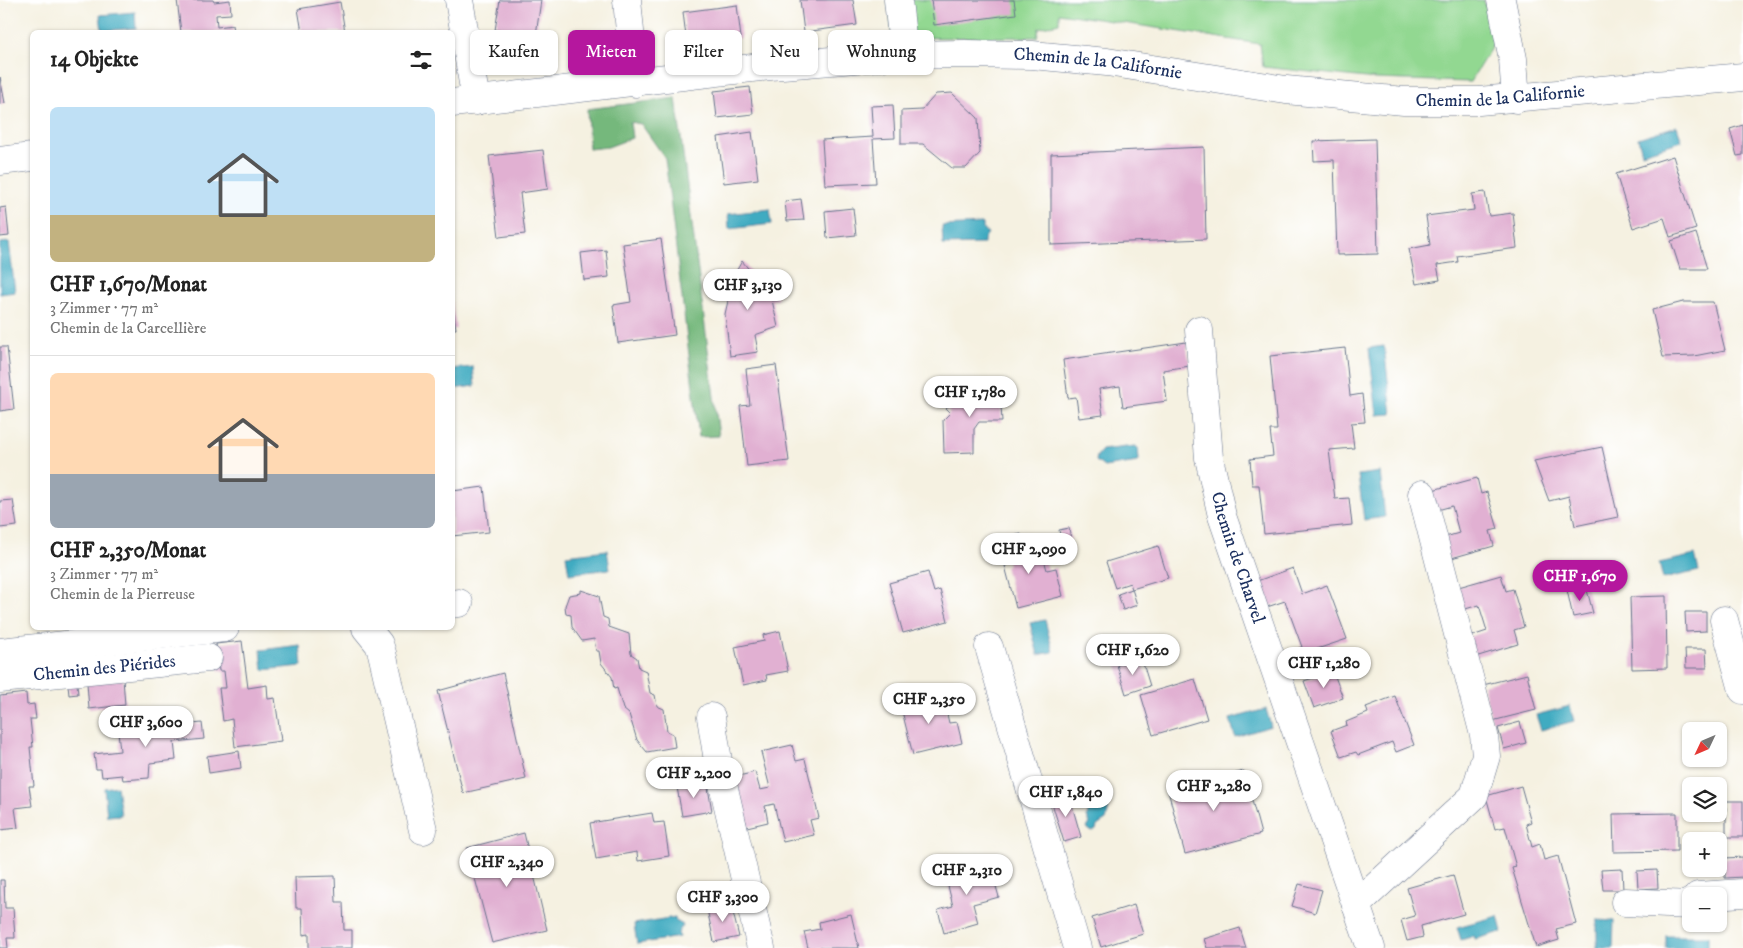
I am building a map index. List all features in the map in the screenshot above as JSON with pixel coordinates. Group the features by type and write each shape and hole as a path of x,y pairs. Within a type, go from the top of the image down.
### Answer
{"street":[{"path":"459,0 464,102"},
{"path":"626,0 635,83"},
{"path":"898,0 901,30"},
{"path":"1501,0 1513,58 1516,99"},
{"name":"Chemin de la Californie","path":"934,55 1001,54 1088,60 1147,67 1286,90 1404,100 1478,102 1743,77"},
{"name":"Chemin de la Californie","path":"464,102 770,66 828,61"},
{"path":"0,161 30,157"},
{"name":"Chemin de Charvel","path":"1199,330 1209,458 1220,508 1371,948"},
{"path":"1356,905 1474,796 1486,756 1484,735 1422,494"},
{"path":"1724,620 1743,690"},
{"path":"0,652 206,630"},
{"path":"368,630 379,644 382,653 423,830"},
{"path":"989,647 1077,948"},
{"name":"Chemin des Piérides","path":"0,679 208,658"},
{"path":"712,717 720,767 761,948"},
{"path":"1727,894 1743,893"},
{"path":"1625,902 1682,905"}],"green space":[{"path":"888,0 1484,0 1494,43 1470,82 1376,79 1263,67 1260,44 1059,13 1059,23 1039,28 1037,37 934,38 934,30 892,30"},
{"path":"676,98 719,436 699,437 665,158 641,124 630,122 632,138 608,147 589,149 587,109"}],"water":[{"path":"135,12 136,28 102,30 100,15"},
{"path":"1677,126 1682,141 1642,153 1638,138"},
{"path":"770,209 772,224 729,229 728,214"},
{"path":"983,224 983,230 988,233 984,239 984,244 943,245 942,226"},
{"path":"9,242 15,292 0,294 0,243"},
{"path":"1384,346 1392,414 1377,415 1369,348"},
{"path":"473,367 475,386 455,389 455,369"},
{"path":"1135,446 1138,448 1138,462 1104,467 1096,461 1097,456 1102,450"},
{"path":"1380,472 1385,517 1364,520 1358,475"},
{"path":"607,550 610,569 569,574 566,555"},
{"path":"1695,555 1699,571 1663,579 1659,563"},
{"path":"1045,620 1053,652 1038,655 1030,623"},
{"path":"300,645 302,666 263,670 261,650"},
{"path":"1570,706 1574,721 1541,730 1536,715"},
{"path":"1266,709 1271,726 1235,737 1230,719"},
{"path":"1091,785 1102,787 1107,796 1108,803 1106,820 1092,832 1087,828 1090,823 1087,817 1089,808 1085,794"},
{"path":"117,786 121,815 107,816 104,788"},
{"path":"1498,916 1502,932 1475,939 1474,936 1461,940 1457,927"},
{"path":"675,917 676,921 683,925 678,933 679,937 637,944 634,924"},
{"path":"1597,920 1614,921 1613,948 1597,948"},
{"path":"1666,936 1708,936 1708,948 1666,948"}],"building":[{"path":"177,0 213,0 214,2 230,0 231,14 216,15 217,27 233,25 234,30 181,30"},
{"path":"500,0 541,0 537,30 495,30"},
{"path":"800,0 853,0 857,25 804,30"},
{"path":"931,0 1014,0 1016,14 934,25"},
{"path":"340,2 345,30 302,30 298,9"},
{"path":"737,5 740,30 685,30 683,12"},
{"path":"0,77 5,103 0,104"},
{"path":"750,87 753,114 717,118 714,91"},
{"path":"952,93 978,118 980,153 966,168 952,168 923,144 901,144 901,111 922,110 936,94"},
{"path":"893,105 895,138 873,139 876,183 825,185 822,140 873,137 871,106"},
{"path":"1743,125 1743,155 1737,156 1730,129"},
{"path":"752,132 758,179 724,183 718,137"},
{"path":"1375,139 1378,254 1337,255 1334,160 1314,161 1313,141"},
{"path":"1204,147 1206,239 1051,245 1051,154"},
{"path":"543,150 548,189 520,193 525,234 499,237 489,156"},
{"path":"1673,156 1696,229 1670,237 1664,218 1633,228 1616,174"},
{"path":"1485,192 1489,216 1513,213 1517,248 1457,256 1458,262 1437,265 1440,280 1416,284 1409,249 1430,245 1426,216 1474,210 1472,194"},
{"path":"801,199 804,220 787,221 785,201"},
{"path":"6,207 9,236 0,237 0,208"},
{"path":"853,208 856,235 827,238 825,211"},
{"path":"1696,233 1707,269 1680,269 1671,241"},
{"path":"661,239 675,335 618,343 613,305 631,302 623,244"},
{"path":"606,250 609,277 584,280 581,253"},
{"path":"742,261 762,285 776,285 778,300 772,300 778,327 755,335 758,352 730,356 725,314 728,301 726,289"},
{"path":"1683,302 1713,302 1725,350 1694,356 1663,357 1652,310"},
{"path":"1186,342 1190,366 1163,370 1167,401 1123,407 1120,386 1099,389 1103,415 1079,418 1076,397 1068,398 1063,360"},
{"path":"0,347 7,347 14,409 0,411"},
{"path":"1345,348 1350,396 1362,394 1365,422 1351,423 1354,448 1329,450 1335,499 1349,498 1352,525 1264,534 1259,485 1252,485 1250,459 1273,456 1270,430 1277,430 1270,356"},
{"path":"776,365 789,461 747,466 740,406 750,405 746,369"},
{"path":"1000,388 1002,422 979,422 974,429 974,452 944,453 943,420 950,413 946,409 958,396 961,398 971,390"},
{"path":"1602,447 1618,517 1575,526 1569,496 1549,501 1534,461"},
{"path":"1477,478 1481,494 1487,492 1498,529 1490,531 1494,546 1448,559 1442,538 1459,533 1452,506 1434,511 1429,491"},
{"path":"484,487 489,532 455,536 455,491"},
{"path":"13,500 17,526 0,528 0,501"},
{"path":"1069,528 1071,539 1061,540 1059,530"},
{"path":"1021,534 1028,560 1043,556 1047,570 1056,568 1063,596 1016,608 1005,566 1008,565 1002,539"},
{"path":"1158,546 1168,578 1132,589 1130,583 1115,588 1106,562"},
{"path":"1293,568 1302,594 1327,585 1347,639 1317,649 1323,665 1302,673 1294,650 1302,647 1285,601 1267,607 1257,581"},
{"path":"928,572 934,592 940,590 948,621 903,633 889,583"},
{"path":"1501,575 1506,591 1513,589 1524,627 1514,630 1518,644 1475,657 1469,637 1487,631 1479,605 1462,610 1455,588"},
{"path":"1586,586 1593,613 1573,617 1567,590"},
{"path":"1132,589 1137,605 1123,610 1118,594"},
{"path":"581,590 599,596 603,617 608,619 609,627 629,634 631,654 637,658 639,668 646,671 650,693 655,695 657,706 664,709 667,731 673,734 675,747 647,752 637,740 629,714 623,709 617,688 614,689 612,677 601,663 594,639 582,641 572,627 571,615 566,614 565,606 569,595 581,593"},
{"path":"1666,596 1667,668 1632,669 1630,597"},
{"path":"1685,612 1706,612 1706,631 1686,632"},
{"path":"780,631 788,671 766,675 767,680 743,685 735,647 764,641 763,635"},
{"path":"242,641 248,688 267,685 268,699 275,698 281,741 235,747 232,719 223,721 219,688 226,688 224,671 219,671 216,644"},
{"path":"1685,649 1706,649 1707,668 1686,668"},
{"path":"1141,657 1150,686 1126,694 1117,665"},
{"path":"1333,671 1343,698 1314,708 1304,681"},
{"path":"503,673 526,779 463,793 438,691"},
{"path":"1527,674 1536,710 1492,721 1483,685"},
{"path":"123,679 125,705 89,709 87,683"},
{"path":"1195,679 1207,719 1153,735 1141,695"},
{"path":"77,684 78,694 69,695 68,685"},
{"path":"26,693 27,705 34,704 36,719 30,719 33,747 30,747 34,786 29,786 32,806 15,808 18,828 0,830 0,696"},
{"path":"942,693 949,723 957,722 962,743 913,755 900,703"},
{"path":"1395,696 1414,745 1396,752 1392,742 1358,755 1356,752 1341,757 1331,731 1347,725 1346,722 1368,713 1366,707"},
{"path":"172,716 173,726 202,723 204,739 174,742 176,760 150,763 149,778 123,780 122,775 102,777 101,769 96,769 94,754 120,751 118,731 145,727 144,720"},
{"path":"1520,722 1526,743 1504,749 1498,728"},
{"path":"792,745 796,761 805,759 819,818 810,820 814,835 783,842 774,804 765,806 768,822 747,827 735,777 755,772 760,790 770,788 761,752"},
{"path":"239,751 241,768 209,773 207,756"},
{"path":"1244,771 1261,834 1185,854 1168,791"},
{"path":"707,782 712,811 682,816 677,787"},
{"path":"1521,786 1531,822 1526,824 1532,847 1540,844 1544,860 1558,856 1576,924 1556,929 1559,940 1536,947 1512,868 1516,867 1505,827 1495,829 1486,796"},
{"path":"1069,795 1081,837 1064,842 1051,800"},
{"path":"1727,801 1743,801 1743,837 1727,837"},
{"path":"652,813 654,823 664,822 669,856 638,861 637,852 596,859 590,823"},
{"path":"1677,813 1677,851 1614,852 1613,814"},
{"path":"524,833 547,930 492,943 467,848"},
{"path":"1743,857 1743,877 1725,878 1727,877 1727,858"},
{"path":"989,862 999,897 973,904 978,923 944,933 938,910 953,906 945,874"},
{"path":"1622,869 1623,890 1603,890 1601,870"},
{"path":"1657,870 1658,888 1638,889 1637,871"},
{"path":"1453,875 1464,914 1421,926 1423,937 1407,941 1401,920 1415,916 1407,888"},
{"path":"335,876 336,902 343,902 344,930 352,930 352,948 309,948 309,934 303,935 302,908 296,908 295,877"},
{"path":"0,880 4,880 5,908 13,908 15,938 7,938 8,948 0,948"},
{"path":"1299,884 1322,890 1315,913 1292,906"},
{"path":"731,904 739,937 714,942 707,909"},
{"path":"1134,905 1143,934 1101,947 1092,918"},
{"path":"851,914 859,948 808,948 804,932 820,929 819,922"},
{"path":"1240,928 1246,948 1207,948 1204,939"}]}
